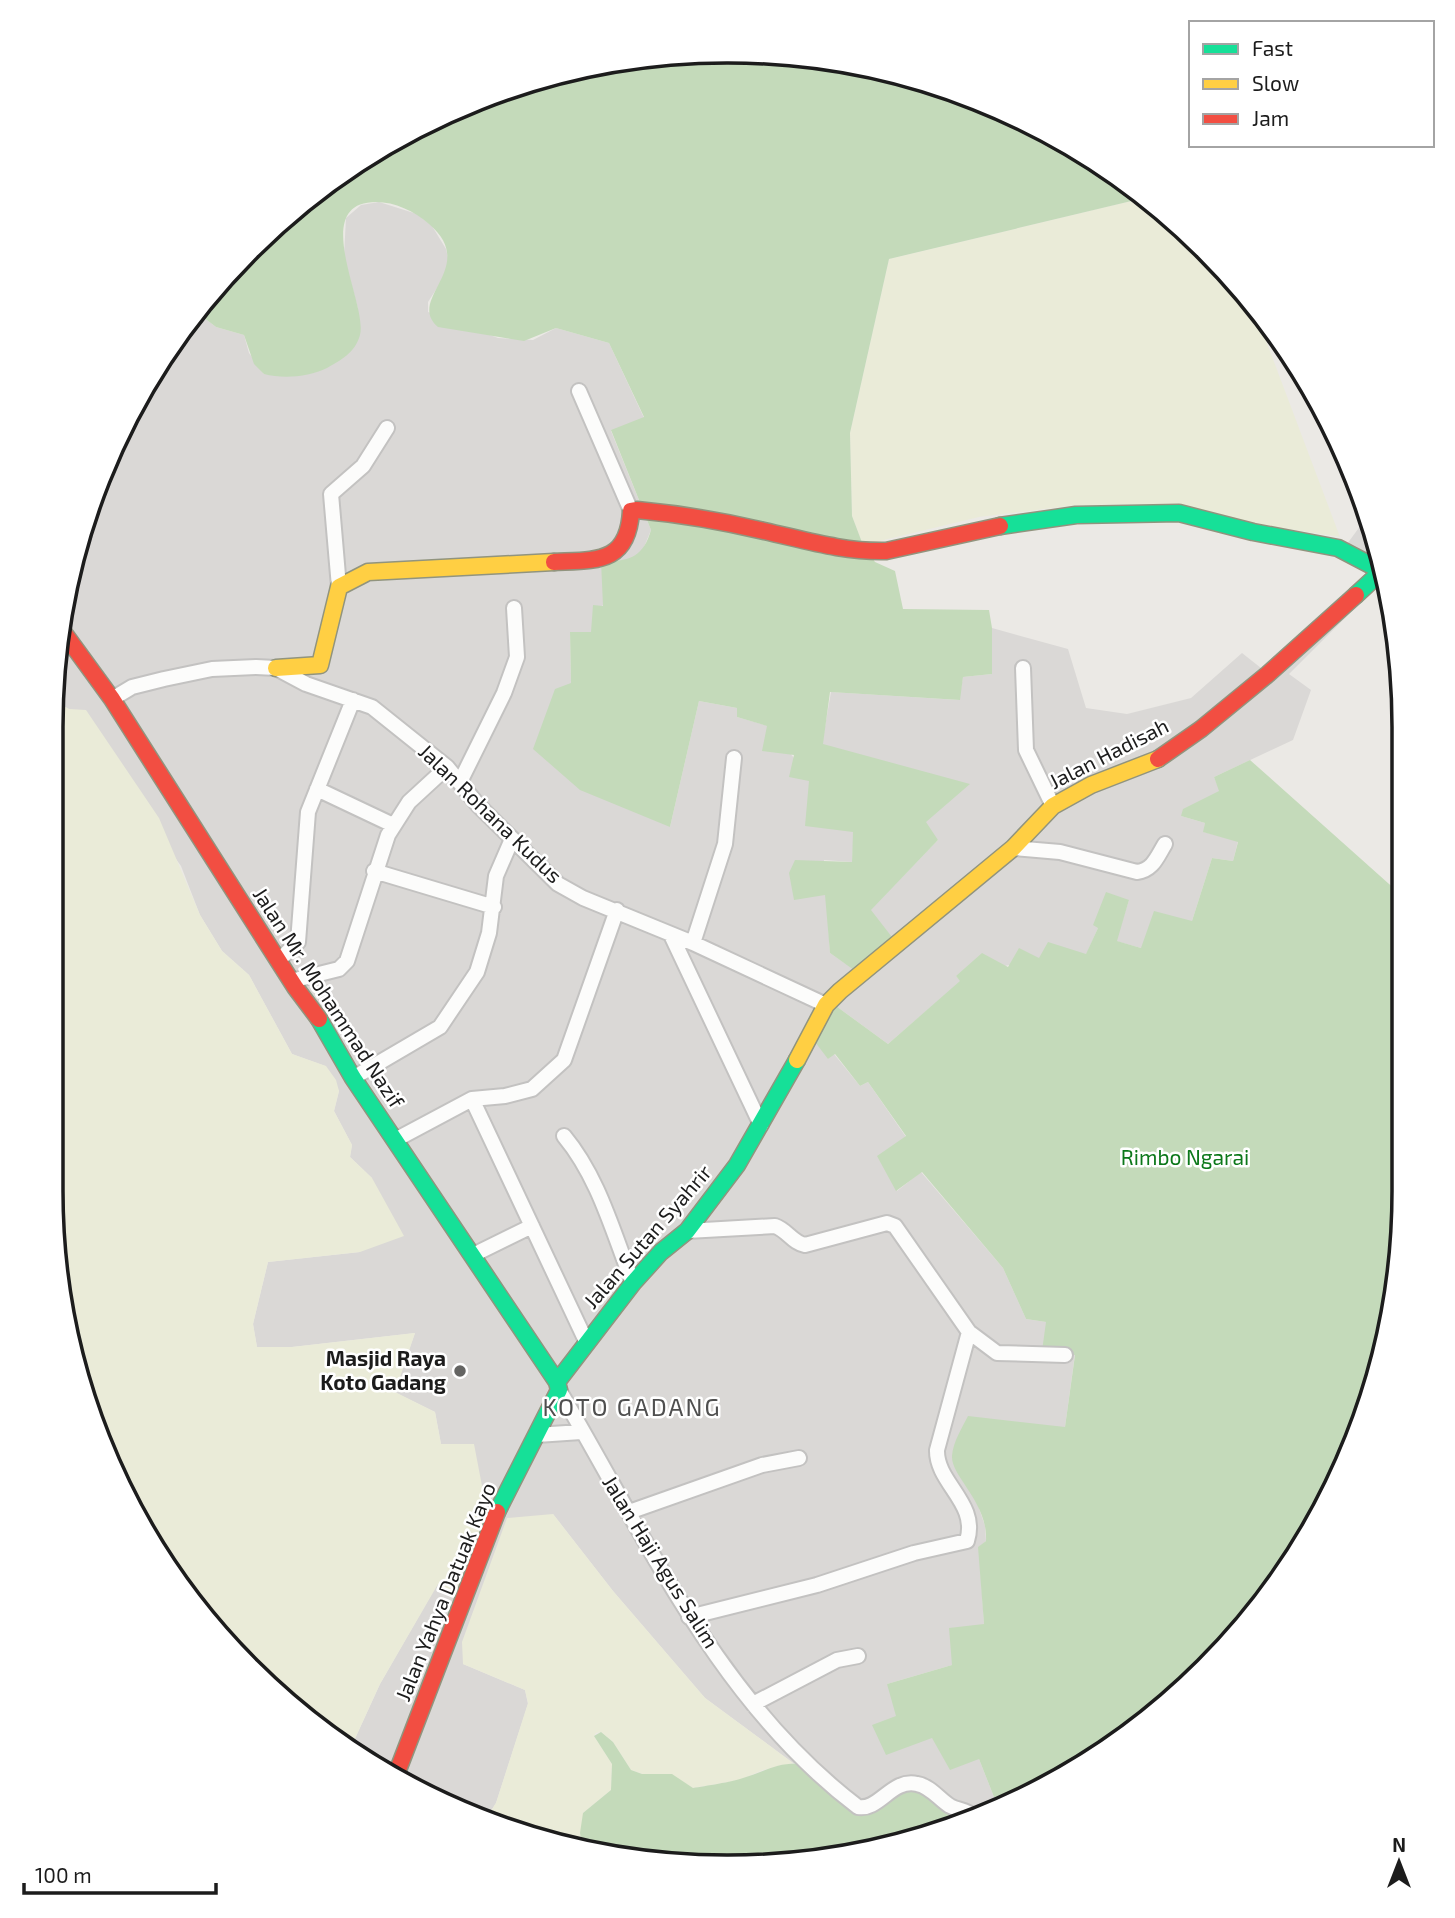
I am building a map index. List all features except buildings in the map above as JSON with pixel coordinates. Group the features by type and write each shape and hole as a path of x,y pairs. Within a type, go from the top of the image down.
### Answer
{"street":[{"path":"339,587 368,572 613,556 626,540 631,512 579,391"},
{"path":"276,668 320,666 339,587 331,494 363,466 387,428"},
{"path":"631,512 736,524 839,551 866,552 886,551 1028,520 1076,515 1179,513 1253,532 1338,548 1371,565"},
{"name":"Jalan Hadisah","path":"826,1005 1013,848 1053,806 1091,785 1162,757 1182,743 1268,674 1374,578"},
{"path":"460,782 504,693 517,657 514,608"},
{"name":"Jalan Mr. Mohammad Nazif","path":"69,640 112,699 278,961 325,1027 353,1078 397,1139 558,1386"},
{"name":"Jalan Rohana Kudus","path":"112,699 132,687 212,669 276,668 306,684 372,707 447,766 478,805 558,884 583,898 617,910 672,937 693,943 826,1005"},
{"path":"1023,668 1026,750 1053,806"},
{"path":"278,961 298,942 306,825 317,789 353,700"},
{"path":"693,943 725,844 734,758"},
{"path":"291,981 339,969 347,961 374,872 394,825 409,802 447,766"},
{"path":"317,789 394,825"},
{"path":"353,1078 440,1027 477,972 494,907 496,876 512,839"},
{"path":"1013,848 1060,852 1137,872 1146,871 1156,861 1165,844"},
{"path":"374,872 494,907"},
{"path":"397,1139 472,1099 505,1096 532,1089 564,1060 617,910"},
{"path":"672,937 761,1125"},
{"name":"Jalan Sutan Syahrir","path":"558,1386 586,1341 661,1252 687,1231 737,1165 826,1005"},
{"path":"472,1099 586,1341"},
{"path":"564,1136 583,1158 633,1283"},
{"path":"687,1231 775,1226 783,1228 799,1244 805,1245 877,1223 895,1226 969,1332 997,1353 1065,1355"},
{"path":"473,1255 532,1226"},
{"path":"689,1617 817,1585 914,1553 967,1541 963,1501 937,1462 937,1450 969,1332"},
{"name":"Jalan Haji Agus Salim","path":"558,1386 581,1432 689,1617 773,1731 858,1807 870,1806 899,1785 917,1783 952,1807 966,1810"},
{"name":"Jalan Yahya Datuak Kayo","path":"398,1768 490,1526 537,1436 558,1386"},
{"path":"537,1436 581,1432"},
{"path":"629,1512 762,1465 799,1458"},
{"path":"753,1704 837,1660 858,1656"}],"shaded area":[{"path":"379,202 417,214 432,226 446,249 449,261 446,274 428,302 428,312 498,338 533,340 556,328 609,343 644,418 611,431 651,530 642,552 634,558 620,562 592,632 570,633 571,683 670,827 699,701 737,708 737,717 768,726 854,832 852,862 824,860 830,953 846,964 870,910 938,840 822,744 831,692 959,700 963,677 992,674 992,628 1068,649 1086,708 1127,714 1191,698 1242,653 1261,668 1366,573 1339,555 1360,526 1376,587 1289,674 1311,690 1293,740 1214,777 1220,791 1181,816 1205,823 1204,832 1238,841 1233,861 1212,858 1192,921 1141,948 1116,941 1129,900 1098,928 1086,955 1039,959 956,976 961,981 888,1044 836,1006 828,1059 834,1054 860,1086 868,1082 906,1137 897,1191 921,1172 1003,1268 1026,1319 1046,1322 1075,1354 1065,1427 961,1478 976,1499 985,1526 986,1541 979,1547 984,1624 952,1665 887,1684 932,1738 979,1759 994,1797 999,1796 970,1808 898,1790 870,1813 844,1802 818,1784 803,1764 793,1763 705,1698 613,1591 553,1514 463,1664 525,1690 528,1704 496,1803 491,1811 395,1766 354,1740 380,1684 438,1583 455,1593 474,1444 441,1444 435,1412 394,1392 415,1333 292,1347 257,1347 253,1324 268,1262 360,1252 372,1178 350,1157 352,1145 334,1111 339,1091 325,1066 292,1054 249,975 222,951 200,915 181,866 69,709 63,706 69,641 86,556 114,473 152,395 204,318 216,327 244,335 249,353 264,374 308,374 358,309 344,256 346,218 361,205"}],"green space":[{"path":"684,64 771,64 857,76 899,86 941,98 1021,132 1060,152 1133,201 889,259 850,433 852,516 863,545 875,562 895,571 903,609 989,610 992,628 992,674 963,677 960,700 830,692 823,744 970,784 926,822 938,840 871,910 902,950 868,980 830,953 825,895 794,900 789,873 795,860 852,862 853,832 805,826 809,781 789,777 794,755 762,751 767,726 737,717 737,708 699,701 670,827 580,790 533,749 555,689 571,683 570,632 591,632 593,605 603,606 601,561 619,561 633,556 644,547 651,530 611,430 644,417 609,343 556,328 524,341 438,327 430,316 430,305 446,268 447,254 443,240 417,215 383,202 356,206 346,218 343,236 360,320 360,335 351,351 342,359 320,371 304,375 264,374 254,364 244,335 216,327 204,318 258,258 323,200 395,152 473,114 514,98 598,76 641,69"},
{"path":"1133,201 1197,258 1227,289 1264,336 1340,537 1258,524 1180,504 1076,505 979,517 863,545 852,516 850,433 889,259"},
{"path":"63,706 86,710 159,818 200,915 222,951 249,975 292,1054 326,1066 336,1080 339,1091 334,1111 352,1145 350,1157 372,1178 404,1236 360,1252 268,1262 253,1324 257,1347 292,1347 415,1333 395,1392 435,1412 441,1444 474,1444 487,1512 455,1593 438,1584 380,1684 354,1740 289,1690 258,1660 228,1629 175,1560 132,1484 98,1404 76,1320 64,1234"},
{"name":"Rimbo Ngarai","path":"1250,760 1392,887 1391,1234 1379,1320 1357,1404 1341,1445 1303,1523 1255,1595 1197,1660 1132,1718 1060,1766 994,1797 979,1759 950,1770 932,1738 886,1755 872,1725 896,1716 887,1684 952,1665 949,1628 984,1624 978,1547 986,1541 985,1527 976,1503 957,1473 952,1456 956,1440 968,1416 1065,1427 1075,1355 1042,1351 1046,1322 1026,1319 1003,1268 922,1172 896,1191 877,1156 906,1136 868,1082 860,1086 835,1054 828,1059 812,1038 836,1006 888,1044 960,981 956,976 982,953 1008,967 1019,948 1039,958 1048,942 1086,954 1098,928 1093,925 1106,892 1129,900 1117,941 1141,948 1154,911 1192,921 1212,858 1233,861 1238,842 1203,832 1205,823 1181,816 1183,809 1219,791 1214,777"},
{"path":"553,1514 613,1591 705,1698 793,1763 763,1770 740,1780 693,1788 672,1775 642,1774 631,1770 613,1742 601,1732 594,1736 612,1764 611,1790 583,1813 583,1838 491,1811 496,1803 528,1703 525,1690 463,1664 462,1642 507,1518"},
{"path":"601,1732 613,1742 631,1770 642,1774 672,1774 693,1788 795,1763 803,1764 834,1796 865,1812 877,1810 907,1785 961,1808 974,1807 941,1820 857,1842 771,1854 684,1854 598,1842 581,1838 580,1833 583,1813 611,1790 612,1764 594,1736"}],"traffic: fast":[{"path":"1000,526 1076,515 1179,513 1253,532 1338,548 1371,565"},
{"path":"1356,595 1374,578"},
{"path":"319,1019 353,1078 557,1382 559,1390 497,1512"},
{"path":"557,1382 633,1283 661,1252 687,1231 737,1165 797,1060"}],"traffic: slow":[{"path":"276,668 320,665 339,587 368,572 554,562"},
{"path":"797,1060 826,1005 840,991 1013,848 1053,806 1091,785 1158,759"}],"traffic: jam":[{"path":"554,562 583,561 607,556 624,541 631,511 637,510 717,521 824,545 870,551 886,551 1000,526"},
{"path":"1158,759 1201,729 1268,674 1356,595"},
{"path":"69,640 112,699 295,987 319,1019"},
{"path":"399,1768 497,1512"}],"place":[{"name":"Masjid Raya Koto Gadang","path":"460,1371"}],"district":[{"name":"KOTO GADANG","path":"632,1408"}]}
